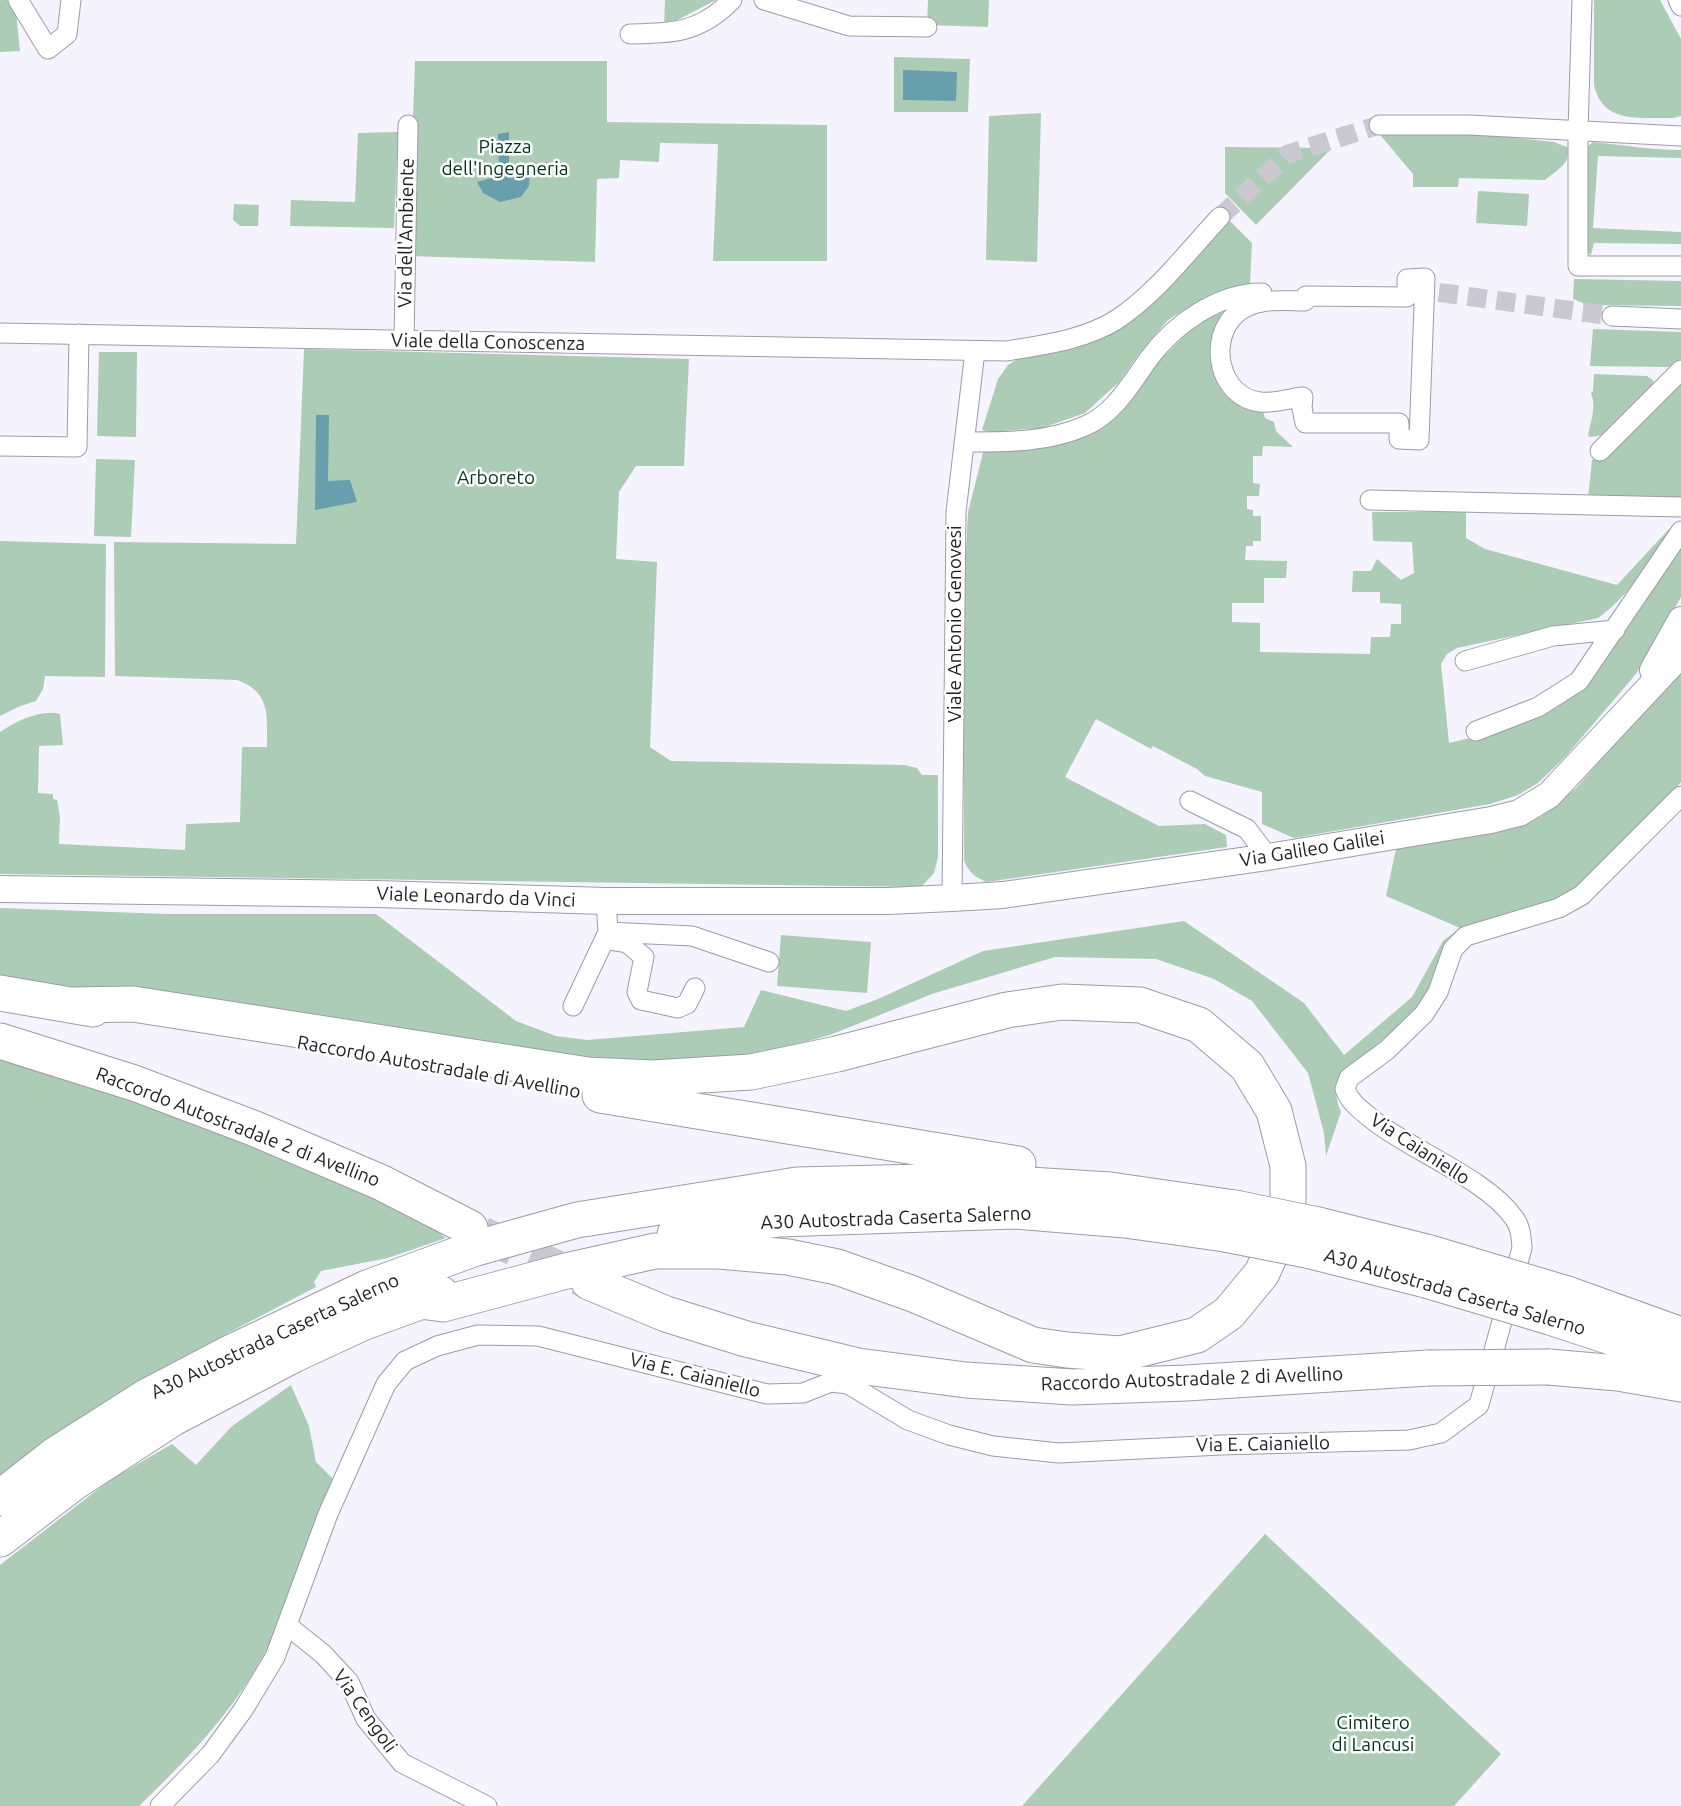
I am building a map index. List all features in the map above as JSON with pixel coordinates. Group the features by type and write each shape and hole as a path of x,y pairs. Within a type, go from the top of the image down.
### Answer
{"highway":[{"name":"Raccordo Autostradale di Avellino","path":"0,993 1048,1169 1150,1195"},
{"path":"71,1005 133,1004 588,1076 653,1078 751,1072 837,1054 1007,1010 1062,1002 1140,1006 1199,1024 1247,1066 1274,1111 1288,1166 1288,1200 1278,1238 1262,1273 1229,1313 1197,1335 1120,1354 1033,1345 913,1294 837,1267 788,1257 719,1251 654,1251 443,1304 420,1301"},
{"name":"Raccordo Autostradale 2 di Avellino","path":"0,1041 134,1083 253,1128 380,1182 470,1228"},
{"name":"A30 Autostrada Caserta Salerno","path":"0,1498 55,1455 163,1405 237,1366 367,1287 473,1249 577,1220 797,1185 965,1181 1045,1184 1150,1195 1230,1221 1313,1237 1558,1305 1681,1360"},
{"name":"A30 Autostrada Caserta Salerno","path":"237,1366 420,1301 563,1256 678,1234 779,1219 1016,1211 1125,1220 1230,1221"},
{"name":"Raccordo Autostradale 2 di Avellino","path":"589,1282 666,1314 746,1339 858,1366 967,1380 1072,1387 1429,1368 1549,1367 1618,1373 1681,1384"},
{"path":"1558,1305 1681,1335"},
{"name":"A30 Autostrada Caserta Salerno","path":"0,1539 73,1483 163,1405"}],"street":[{"path":"18,0 48,49 67,34 71,0"},
{"path":"630,34 682,31 704,21 732,0"},
{"path":"764,0 849,26 927,27"},
{"path":"1582,0 1577,130 1578,266 1681,266"},
{"path":"1678,0 1681,6"},
{"name":"Via dell'Ambiente","path":"404,340 408,125"},
{"path":"1379,125 1577,130 1681,136"},
{"name":"Viale della Conoscenza","path":"0,333 1007,351 1052,343 1114,321 1145,297 1220,217"},
{"path":"1425,278 1419,436 1419,440 1399,439 1399,423 1305,423 1303,397 1260,402 1242,395 1227,382 1220,362 1220,343 1227,326 1238,313 1262,301 1305,301 1306,296 1407,297 1407,279 1425,278"},
{"path":"964,442 1022,442 1086,425 1110,410 1167,337 1203,309 1257,293 1290,293"},
{"path":"1612,316 1681,319"},
{"path":"0,446 77,447 79,334"},
{"name":"Viale Antonio Genovesi","path":"952,898 956,512 975,351"},
{"path":"1600,451 1681,370"},
{"path":"1370,500 1681,507"},
{"path":"1476,731 1538,707 1579,681 1681,531"},
{"name":"Via Galileo Galilei","path":"1628,708 1653,671 1681,620"},
{"path":"1465,662 1553,635 1615,630"},
{"name":"Via Galileo Galilei","path":"952,898 1003,895 1268,857 1519,813 1549,795 1681,654"},
{"name":"Via Caianiello","path":"1479,1405 1522,1248 1521,1233 1514,1218 1495,1199 1377,1123 1349,1101 1345,1089 1349,1078 1387,1050 1424,1014 1438,992 1454,949 1466,936 1559,908 1583,895 1681,796"},
{"path":"1190,801 1247,829 1268,857"},
{"name":"Viale Leonardo da Vinci","path":"0,890 391,894 606,901 888,901 952,898"},
{"path":"573,1006 606,935 606,901"},
{"path":"606,935 692,936 769,962"},
{"path":"606,935 627,943 644,957 637,992 641,1000 678,1008 687,1004 695,988"},
{"name":"Via E. Caianiello","path":"160,1806 210,1755 243,1710 275,1657 328,1514 386,1384 405,1361 437,1346 478,1335 538,1336 766,1394 803,1393 831,1382 848,1384 908,1420 949,1435 993,1446 1059,1452 1409,1440 1441,1433 1479,1405"},
{"name":"Via Cengoli","path":"288,1626 323,1654 349,1682 366,1719 402,1763 487,1806"}],"green space":[{"path":"0,0 8,0 16,13 20,51 0,52"},
{"path":"665,0 716,0 664,27"},
{"path":"928,0 989,0 988,27 927,25"},
{"path":"1594,0 1660,0 1681,39 1681,116 1636,118 1614,113 1605,107 1594,85"},
{"path":"894,57 970,59 968,112 894,112"},
{"name":"Piazza dell'Ingegneria","path":"415,61 607,61 607,122 827,125 827,261 713,261 718,144 660,143 659,162 620,160 619,178 597,179 595,262 408,256"},
{"path":"1041,113 1037,262 986,260 989,116"},
{"path":"398,132 394,228 290,226 291,200 355,202 358,133"},
{"path":"1381,132 1462,132 1554,142 1567,147 1568,153 1562,166 1545,180 1459,178 1458,187 1413,187 1413,174 1381,136"},
{"path":"1593,142 1681,150 1681,158 1598,156 1593,228 1681,232 1681,244 1594,243 1591,255 1585,252 1587,147"},
{"path":"1225,147 1332,148 1256,225 1225,193"},
{"path":"1478,191 1529,194 1527,226 1476,223"},
{"path":"234,204 259,205 258,226 240,226 233,220"},
{"path":"1230,221 1252,243 1250,284 1207,296 1168,320 1119,382 1085,413 1042,428 990,432 982,430 998,379 1008,365 1023,355 1099,336"},
{"path":"1574,279 1681,281 1681,306 1583,305 1573,299"},
{"path":"1226,311 1220,362 1260,402 1265,418 1274,422 1276,431 1293,447 1263,446 1262,456 1253,456 1253,483 1260,484 1259,496 1247,496 1247,509 1253,510 1253,516 1261,516 1261,541 1253,541 1253,546 1246,546 1245,560 1287,561 1286,578 1264,578 1264,603 1232,603 1232,622 1260,623 1260,652 1370,654 1371,637 1390,637 1391,624 1401,624 1401,604 1380,603 1380,592 1352,592 1353,571 1371,571 1377,559 1401,580 1414,573 1412,542 1373,541 1372,512 1466,512 1466,538 1485,549 1617,585 1668,530 1674,527 1621,598 1598,618 1457,648 1447,654 1441,664 1449,743 1487,734 1539,711 1630,620 1681,549 1681,597 1636,674 1565,757 1538,783 1518,795 1490,804 1294,838 1262,824 1262,792 1205,776 1197,769 1153,746 1151,749 1096,719 1065,777 1159,826 1205,824 1226,835 1227,847 987,882 970,871 964,860 964,591 968,512 983,453 986,449 1086,434 1198,322"},
{"path":"1593,329 1681,332 1681,360 1669,367 1590,366"},
{"name":"Arboreto","path":"304,349 689,359 684,466 636,466 619,492 616,559 657,562 650,747 671,761 904,765 917,768 922,775 938,775 938,857 934,873 921,887 0,874 0,732 21,720 45,713 60,714 63,745 39,746 38,793 53,794 53,799 57,800 60,817 59,844 185,850 186,824 240,822 242,747 267,747 265,706 256,691 237,680 115,676 114,542 296,544"},
{"path":"99,352 137,352 136,437 97,436"},
{"path":"1594,374 1647,376 1653,380 1654,385 1610,434 1591,437 1588,436 1593,410 1591,393"},
{"path":"1681,381 1681,501 1588,498 1592,460 1607,453"},
{"path":"96,459 135,460 131,537 94,536"},
{"path":"0,541 106,544 105,677 45,676 43,689 36,701 0,716"},
{"path":"1681,668 1681,782 1588,884 1562,900 1448,942 1439,957 1438,976 1421,1006 1341,1076 1336,1094 1341,1112 1326,1156 1324,1133 1308,1073 1252,1001 1214,979 1156,959 1055,957 932,994 830,1035 757,1055 614,1062 0,983 0,908 167,914 376,914 516,1021 556,1036 587,1040 744,1027 761,990 846,1011 983,951 1184,921 1304,1003 1344,1055 1412,997 1443,941 1460,928 1386,896 1396,849 1510,829 1540,817 1576,788"},
{"path":"781,935 871,942 867,993 777,986"},
{"path":"0,1055 141,1101 307,1167 416,1216 446,1238 388,1258 321,1271 314,1282 316,1287 148,1375 0,1476"},
{"path":"291,1385 309,1426 316,1462 333,1479 283,1615 262,1658 236,1699 190,1755 139,1806 0,1806 0,1565 110,1480 172,1444 196,1465 232,1426"},
{"name":"Cimitero di Lancusi","path":"1265,1534 1501,1754 1454,1806 1022,1806"}],"water":[{"path":"903,70 957,72 956,101 903,100"},
{"path":"509,132 509,174 530,170 529,186 521,197 500,202 483,193 477,182 499,176 498,134"},
{"path":"316,415 329,415 328,481 350,480 357,502 315,510"}],"tunnel":[{"path":"1220,217 1288,154 1379,125"},
{"path":"1410,293 1436,292 1612,316"},
{"path":"482,1234 584,1280"}]}
